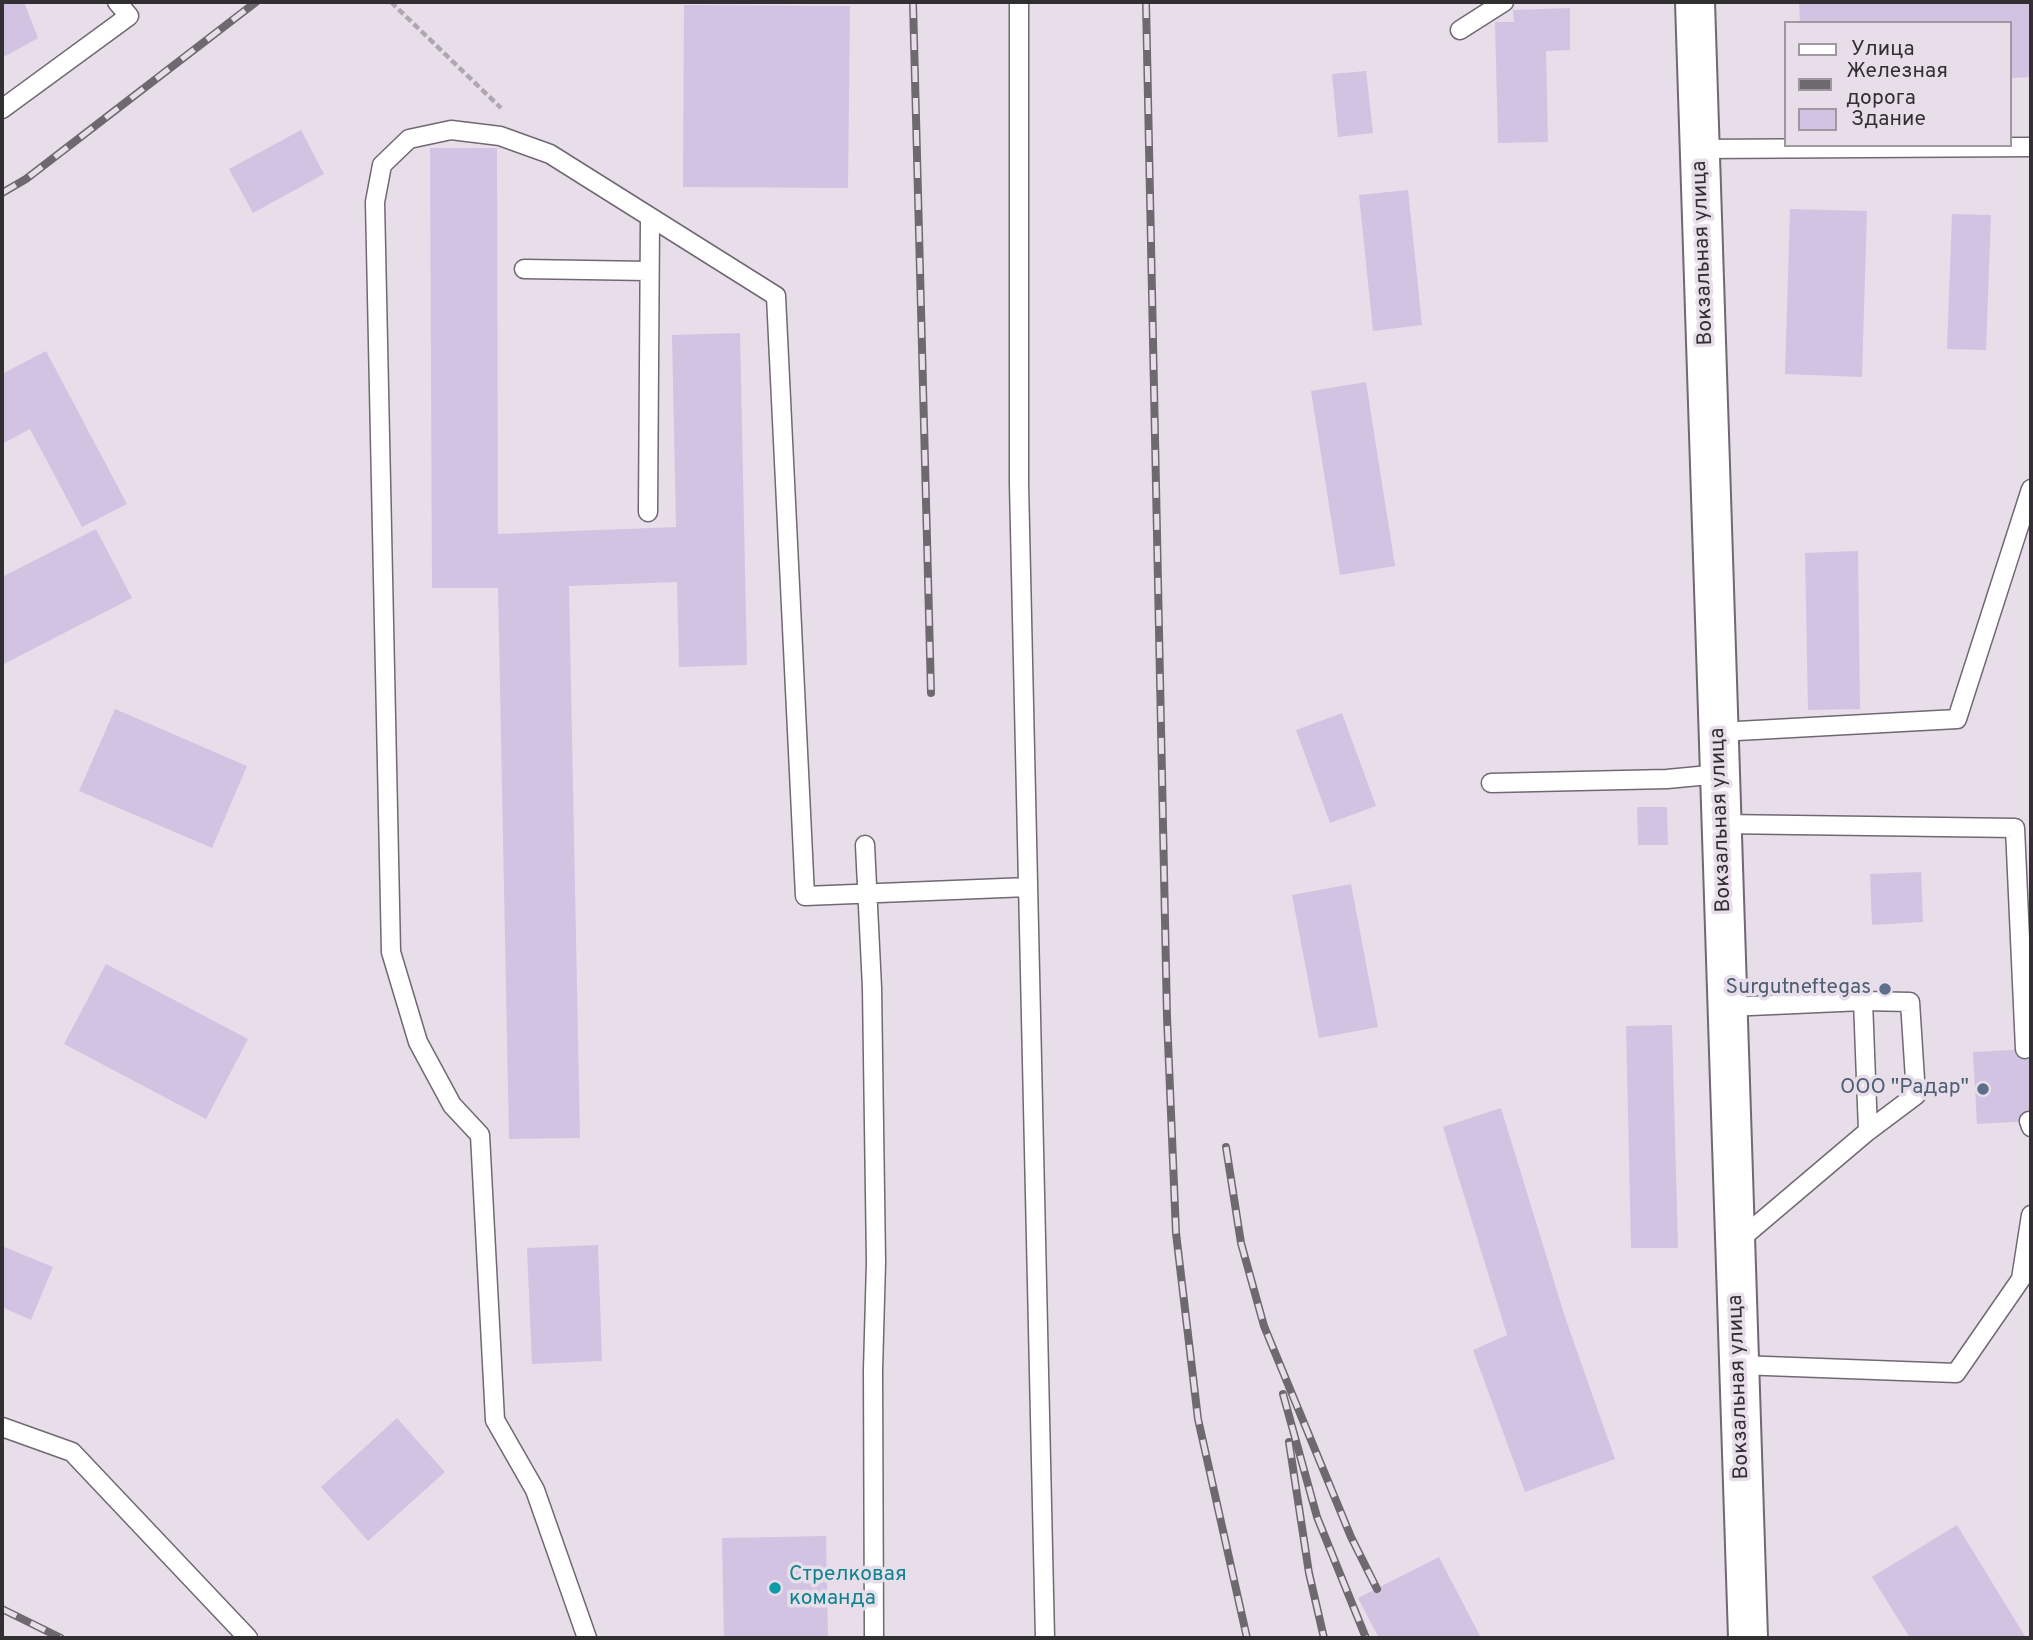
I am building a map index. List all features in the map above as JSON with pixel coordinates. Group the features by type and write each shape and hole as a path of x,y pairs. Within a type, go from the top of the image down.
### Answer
{"main road":[{"name":"Вокзальная улица","path":"1695,2 1748,1638"}],"lane":[{"path":"2,108 129,16 117,2"},
{"path":"1019,2 1019,484 1045,1638"},
{"path":"1460,30 1504,2"},
{"path":"587,1638 535,1490 495,1420 480,1135 452,1105 418,1042 391,952 375,202 382,166 409,139 451,130 500,136 550,154 776,296 805,896 1028,887"},
{"path":"1700,149 2031,147"},
{"path":"648,512 650,219"},
{"path":"524,269 648,271"},
{"path":"1719,732 1957,719 2031,489"},
{"path":"1491,783 1667,779 1720,774"},
{"path":"1722,824 2023,828 2025,1049"},
{"path":"865,845 872,988 876,1262 873,1370 874,1638"},
{"path":"1863,1001 1868,1131"},
{"path":"1728,1007 1863,1001 1910,1002 1916,1095 1868,1131 1735,1243"},
{"path":"1739,1365 1956,1373 2021,1279 2031,1215"},
{"path":"2,1427 72,1451 248,1638"}],"path":[{"path":"391,2 503,110"}],"building":[{"path":"2,2 24,2 38,38 2,58"},
{"path":"1799,2 2031,2 2031,77 2012,78 2012,21 1800,21"},
{"path":"684,5 850,6 848,188 683,187"},
{"path":"1570,8 1570,50 1546,51 1548,142 1498,143 1495,22 1514,22 1513,10"},
{"path":"1366,71 1373,133 1338,137 1332,74"},
{"path":"301,130 324,174 253,213 229,169"},
{"path":"430,148 497,148 498,534 676,527 672,335 740,333 747,665 679,667 677,582 569,586 580,1138 509,1139 498,588 432,588"},
{"path":"1408,190 1422,325 1373,331 1359,195"},
{"path":"1790,209 1867,211 1862,377 1785,374"},
{"path":"1952,214 1991,215 1986,350 1947,349"},
{"path":"46,351 127,504 82,527 30,429 2,444 2,374"},
{"path":"1366,382 1395,566 1340,575 1311,391"},
{"path":"96,529 132,598 2,665 2,577"},
{"path":"1858,551 1860,709 1808,710 1805,553"},
{"path":"115,709 247,766 212,848 79,791"},
{"path":"1342,713 1376,806 1330,823 1296,730"},
{"path":"1637,807 1667,807 1668,845 1638,845"},
{"path":"1921,872 1923,922 1872,925 1870,874"},
{"path":"1351,884 1378,1027 1319,1038 1292,895"},
{"path":"106,964 248,1039 206,1119 64,1044"},
{"path":"1672,1025 1678,1248 1631,1248 1626,1026"},
{"path":"2031,1049 2031,1121 1977,1124 1973,1052"},
{"path":"1501,1108 1565,1317 1615,1459 1525,1492 1473,1350 1507,1335 1443,1127"},
{"path":"598,1245 602,1361 532,1364 527,1248"},
{"path":"2,1246 53,1267 31,1320 2,1307"},
{"path":"397,1418 445,1472 368,1541 321,1487"},
{"path":"1957,1525 2026,1638 1910,1638 1872,1577"},
{"name":"Стрелковая команда","path":"826,1536 828,1638 724,1638 722,1538"},
{"path":"1439,1557 1481,1638 1379,1638 1358,1598"}],"railway":[{"path":"2,193 26,179 256,2"},
{"path":"913,2 931,693"},
{"path":"1146,2 1167,1017 1176,1233 1198,1419 1247,1638"},
{"path":"1226,1147 1241,1243 1264,1326 1351,1537 1377,1589"},
{"path":"1283,1394 1317,1517 1366,1638"},
{"path":"1289,1442 1309,1573 1324,1638"},
{"path":"2,1609 61,1638"}],"place":[{"name":"Surgutneftegas","path":"1885,989"},
{"name":"ООО \"Радар\"","path":"1983,1089"},
{"name":"Стрелковая команда","path":"775,1588"}]}
